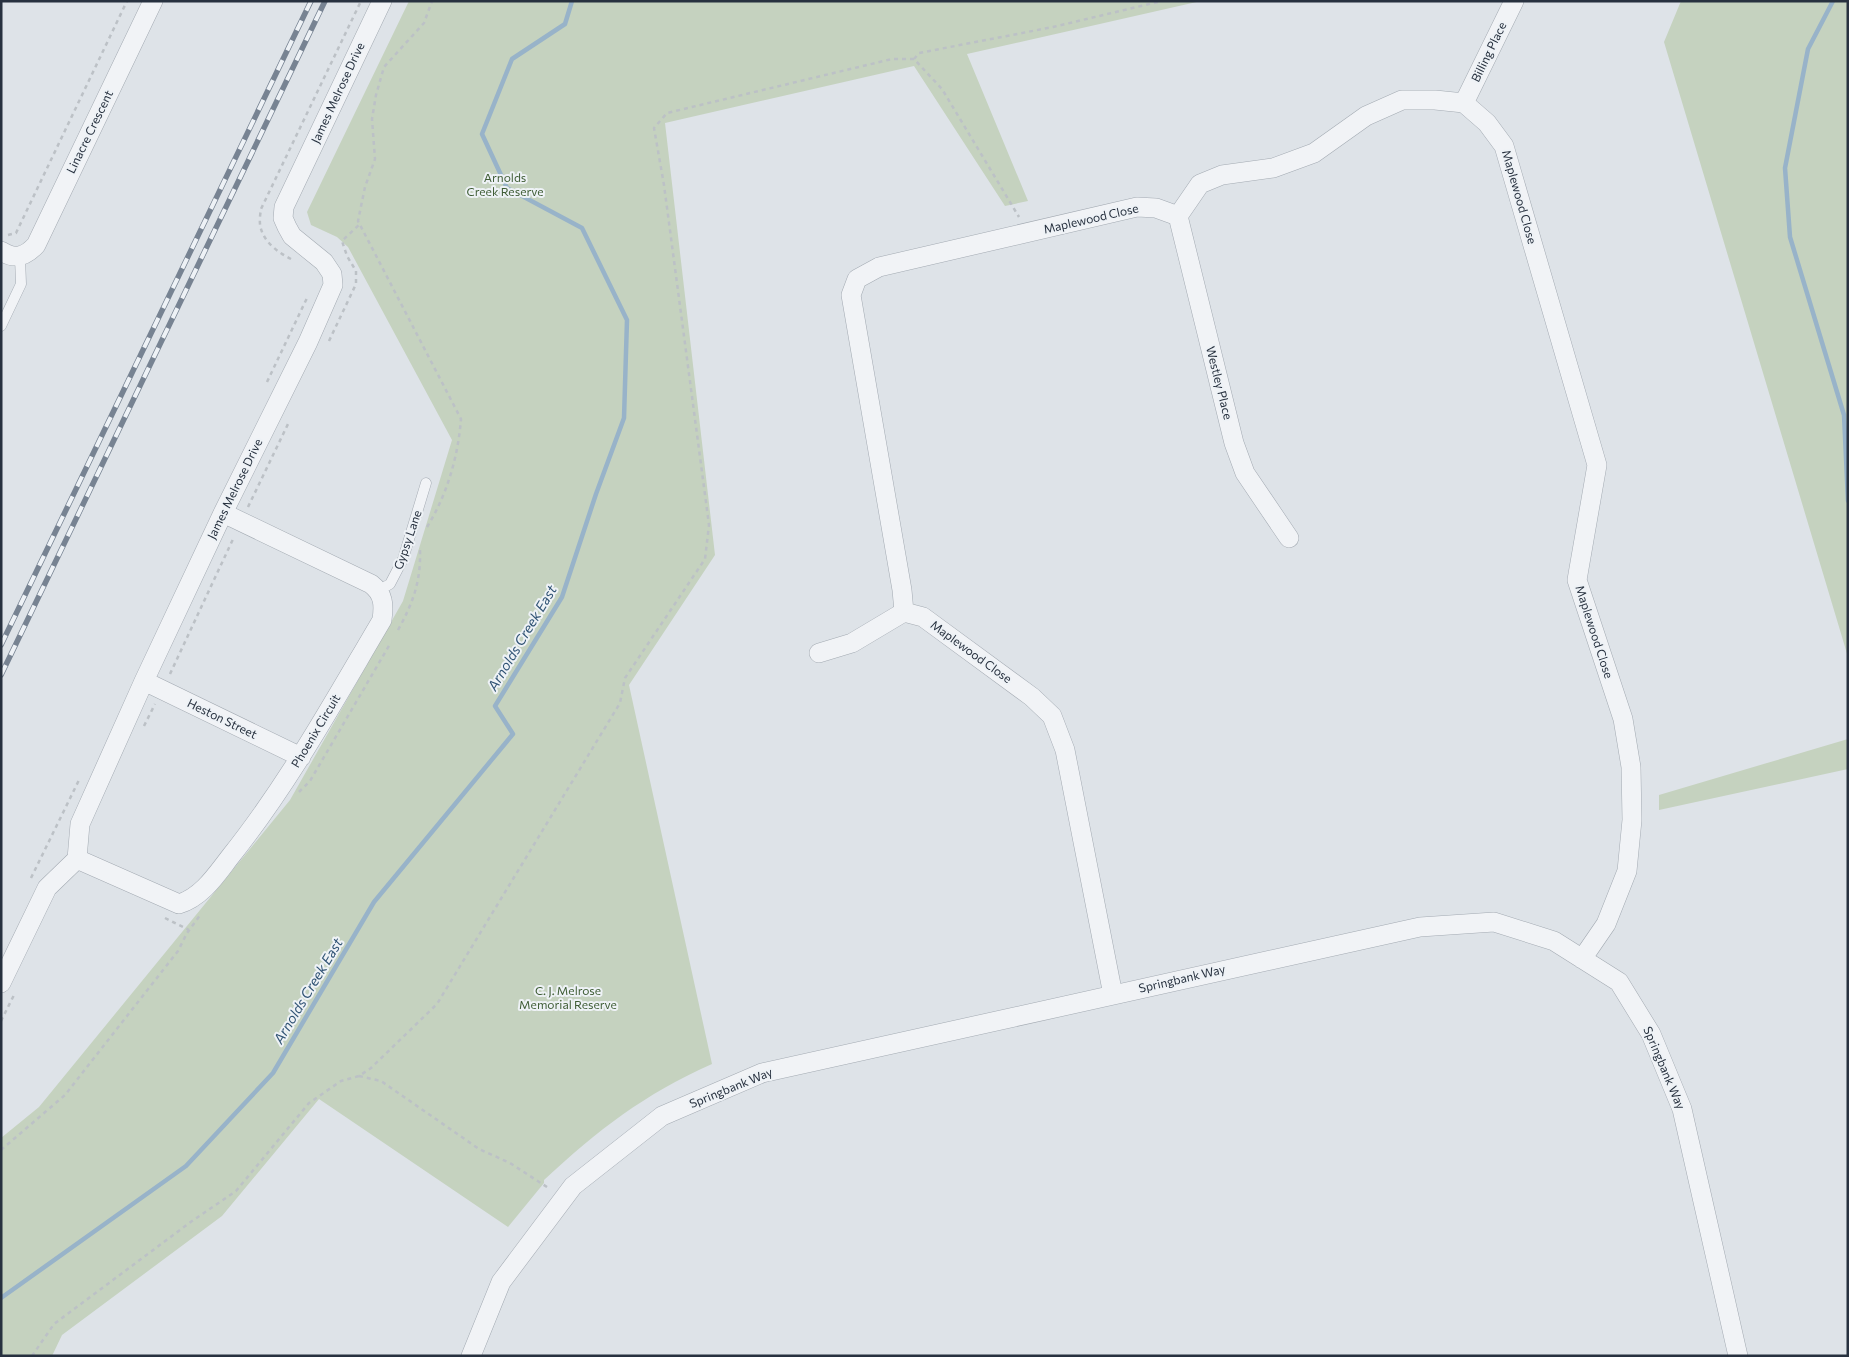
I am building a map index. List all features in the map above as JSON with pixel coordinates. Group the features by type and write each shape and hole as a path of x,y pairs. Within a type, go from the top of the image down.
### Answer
{"street":[{"name":"Linacre Crescent","path":"20,257 29,253 36,245 153,1"},
{"name":"James Melrose Drive","path":"77,859 80,824 144,681 223,513 308,342 333,285 332,274 324,262 292,236 283,218 284,207 382,1"},
{"name":"Billing Place","path":"1464,103 1514,1"},
{"path":"1178,216 1200,184 1222,176 1273,168 1314,152 1366,116 1402,100 1435,100 1464,103"},
{"name":"Maplewood Close","path":"1464,103 1487,123 1504,146 1597,465 1578,580 1623,719 1631,767 1632,820 1627,871 1606,924 1582,959"},
{"name":"Maplewood Close","path":"1113,995 1065,750 1052,716 1032,697 923,617 904,612 902,590 851,295 858,279 878,267 1029,234 1137,207 1156,208 1178,216"},
{"name":"Westley Place","path":"1178,216 1234,443 1245,473 1289,538"},
{"path":"1,251 10,256 20,257"},
{"path":"223,513 371,584 379,590"},
{"name":"Phoenix Circuit","path":"77,859 178,904 189,901 200,893 253,829 301,757 382,620 384,605 379,590"},
{"path":"819,653 852,642 904,612"},
{"name":"Heston Street","path":"144,681 301,757"},
{"path":"1,983 47,888 77,859"},
{"name":"Springbank Way","path":"471,1356 501,1282 562,1198 573,1186 662,1116 762,1073 1420,927 1494,922 1554,942 1619,982 1651,1034 1682,1109 1738,1356"}],"lane":[{"path":"1,326 21,284 20,257"},
{"name":"Gypsy Lane","path":"379,590 390,584 403,559 426,483"}],"path":[{"path":"1,236 16,233 127,1"},
{"path":"424,530 434,516 447,485 457,452 461,419 358,221 364,187 375,159 372,119 376,95 384,68 424,23 432,1"},
{"path":"914,60 918,53 1053,27 1162,1"},
{"path":"32,1356 54,1324 184,1226 236,1191 309,1103 341,1081 359,1076 370,1068 437,1004 620,703 626,678 705,560 709,525 664,185 654,128 667,113 892,59 914,60 942,89 1029,234"},
{"path":"395,635 409,610 420,571 420,546"},
{"path":"294,796 307,785 390,644"},
{"path":"1,1150 65,1095 178,952 189,930 206,908"},
{"path":"359,1076 381,1081 479,1149 510,1163 544,1183"}],"green space":[{"name":"Arnolds Creek Reserve","path":"409,1 1201,1 967,54 1028,201 1005,206 914,66 665,123 715,555 629,685 712,1064 664,1088 603,1129 544,1180 544,1183 508,1227 319,1099 222,1216 62,1335 52,1356 1,1356 1,1138 39,1107 290,800 403,601 452,440 348,247 337,237 311,225 307,212"},
{"path":"1681,1 1848,1 1848,657 1664,42"},
{"path":"1848,739 1848,769 1659,810 1659,795"}],"waterway":[{"name":"Arnolds Creek East","path":"1,1298 186,1166 273,1073 374,902 513,734 495,706 562,597 596,494 624,418 627,320 582,228 507,188 482,134 512,59 565,24 572,1"},
{"path":"1833,1 1808,49 1785,168 1790,237 1844,415 1848,501"}],"railway":[{"path":"1,645 311,1"},
{"path":"1,675 325,1"}],"park label":[{"name":"C. J. Melrose Memorial Reserve","path":"568,998"}]}
